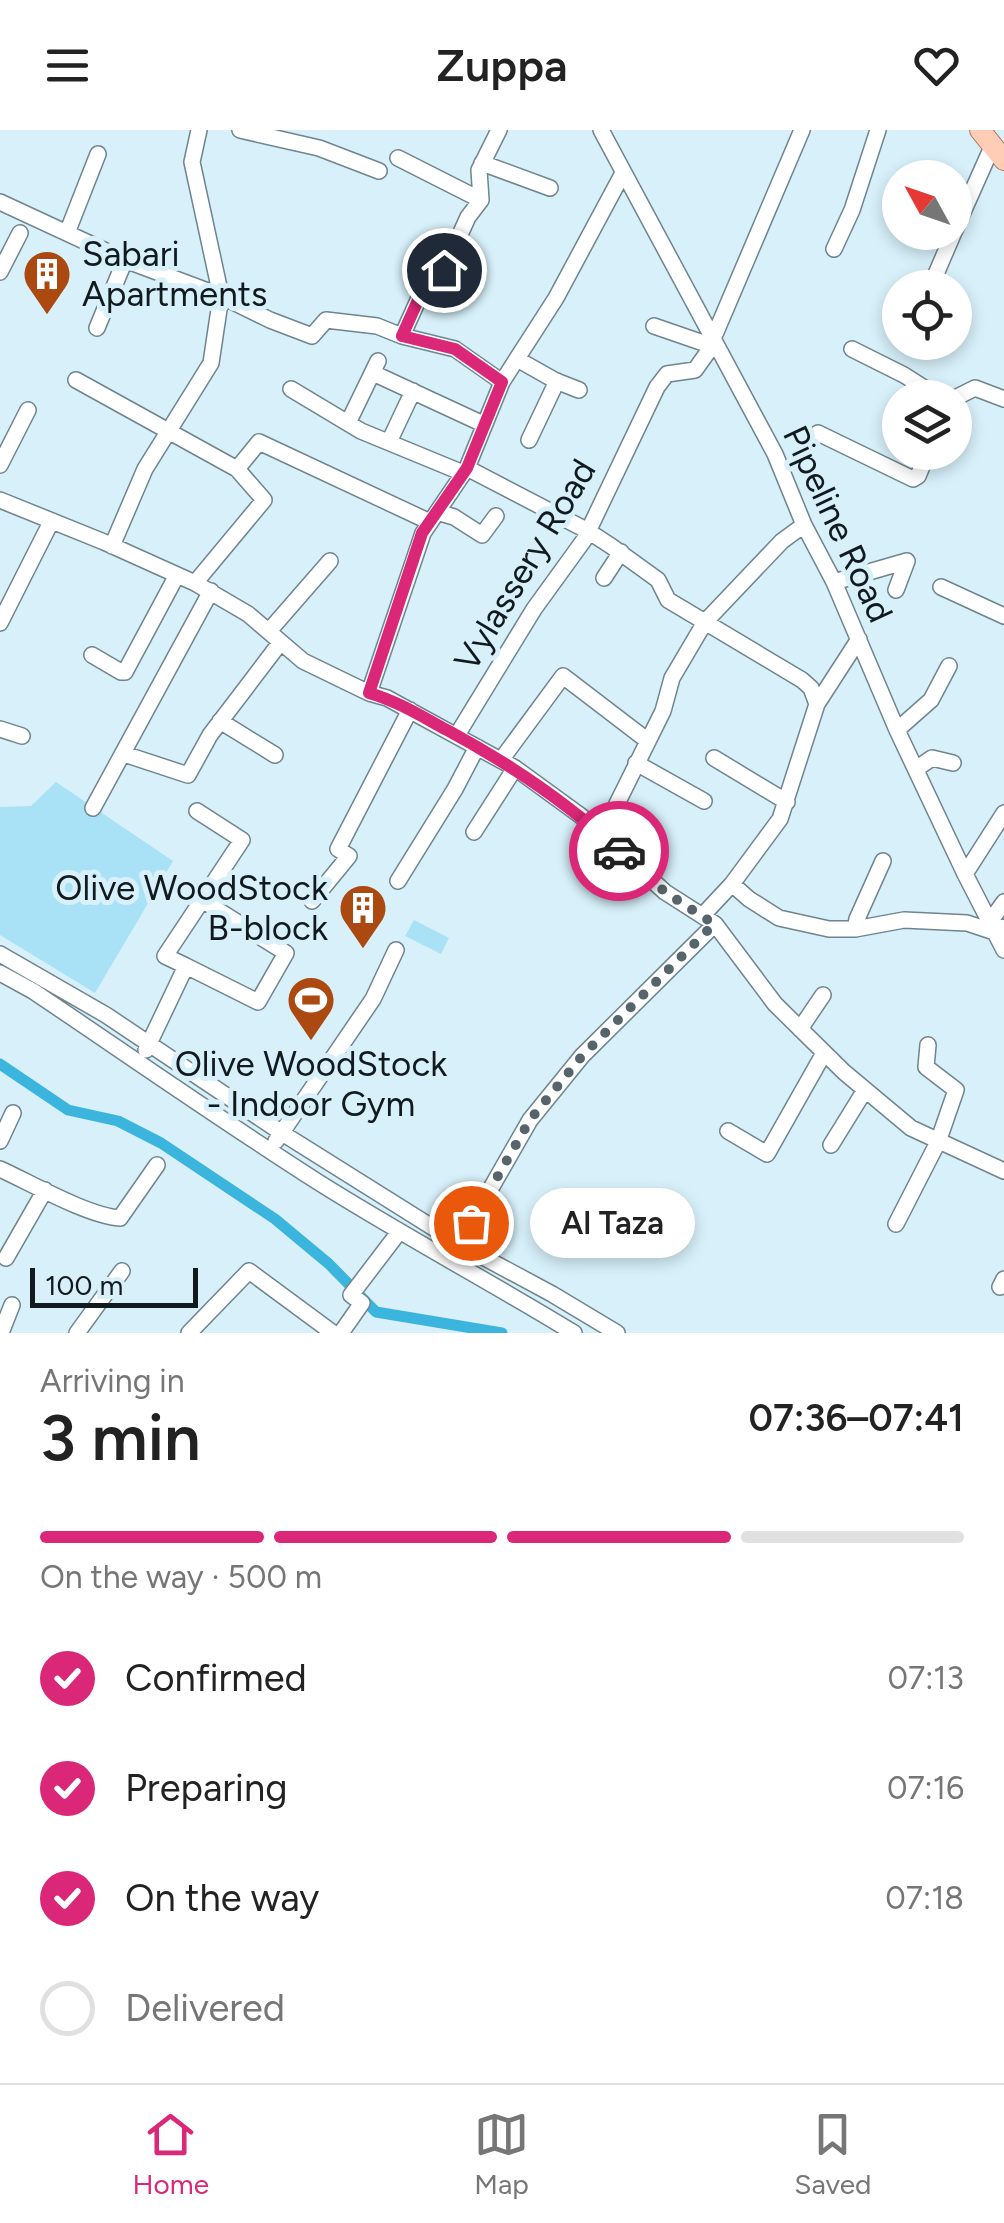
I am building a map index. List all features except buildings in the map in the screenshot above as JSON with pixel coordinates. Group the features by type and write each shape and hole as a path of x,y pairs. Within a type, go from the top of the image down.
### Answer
{"street":[{"path":"112,546 146,469 211,363 221,296 192,162 199,130"},
{"path":"240,130 319,148 379,171"},
{"path":"402,336 428,278 444,270 481,200 479,170 499,130"},
{"name":"Pipeline Road","path":"601,130 775,454 859,639 883,676 897,730 1004,950"},
{"path":"654,326 713,343 802,130"},
{"path":"834,249 852,210 878,130"},
{"path":"972,191 992,146"},
{"path":"67,234 98,154"},
{"path":"398,158 481,200"},
{"path":"482,164 550,188"},
{"path":"369,693 422,533 465,470 502,382 556,298 623,173"},
{"path":"0,202 126,260 312,336 326,320 377,326 455,349 502,382"},
{"path":"0,272 20,234"},
{"path":"97,328 126,260"},
{"name":"Vylassery Road","path":"457,735 588,531 657,387 667,374 695,370 713,343"},
{"path":"852,349 908,380"},
{"path":"517,359 579,390"},
{"path":"348,423 376,367 412,391 483,424"},
{"path":"76,380 237,469 264,500 195,583"},
{"path":"529,440 557,381"},
{"path":"291,389 348,423 465,470 588,531 658,580 668,600 802,680 811,688 817,704"},
{"path":"972,390 1004,399"},
{"path":"389,442 412,391"},
{"path":"0,465 28,410"},
{"path":"818,433 882,464"},
{"path":"237,469 258,442 433,517 454,517 482,535 496,516"},
{"path":"894,470 913,479 920,470"},
{"path":"2,505 112,546 211,591 248,614 303,661 387,698 508,764 581,816 665,892 709,919 775,1004 824,1053 911,1128 1004,1171"},
{"path":"0,622 51,522"},
{"path":"602,834 663,710 672,678 705,622 782,542 804,525"},
{"path":"604,578 621,552"},
{"path":"124,754 188,775 274,637 330,561"},
{"path":"834,582 907,561 896,590"},
{"path":"92,654 125,672 177,574"},
{"path":"941,587 1004,616"},
{"path":"93,808 211,591"},
{"path":"442,1258 459,1244 530,1120 582,1056 709,919 780,819 817,704 859,639"},
{"path":"897,730 930,700 949,666"},
{"path":"474,832 508,764 563,676 648,742"},
{"path":"312,902 349,856 338,849 410,710"},
{"path":"220,721 275,755"},
{"path":"0,728 22,736"},
{"path":"398,881 477,747"},
{"path":"714,758 786,802"},
{"path":"916,769 932,758 953,763"},
{"path":"636,763 704,801"},
{"path":"197,811 242,840 202,900 165,956 258,1002 286,953 202,900"},
{"path":"965,874 1004,813"},
{"path":"854,929 883,861"},
{"path":"732,884 779,918 829,929 904,920 996,928 1004,902"},
{"path":"270,1150 373,999 396,950"},
{"path":"0,954 106,1015 282,1133 459,1244 617,1333"},
{"path":"140,1062 186,966"},
{"path":"0,973 140,1062 396,1236 503,1290 574,1333"},
{"path":"800,1029 824,995"},
{"path":"896,1224 938,1142 956,1090 926,1066 928,1045"},
{"path":"728,1131 767,1154 824,1053"},
{"path":"831,1146 865,1090"},
{"path":"0,1141 14,1113"},
{"path":"0,1170 99,1213 120,1218 157,1164"},
{"path":"6,1258 45,1190"},
{"path":"341,1333 362,1304 351,1295 396,1236"},
{"path":"189,1333 249,1270 333,1333"},
{"path":"77,1333 122,1271"},
{"path":"1,1333 12,1305"}],"shaded area":[{"path":"56,782 173,861 95,993 0,935 0,807 31,806"},
{"path":"414,920 449,938 441,954 405,936"}],"waterway":[{"path":"0,1064 68,1110 118,1121 161,1143 275,1219 329,1264 376,1312 502,1333"}],"way so far":[{"path":"471,1223 530,1120 582,1056 714,924 665,892 619,851"}],"place":[{"name":"Sabari Apartments","path":"47,316"},
{"name":"Olive WoodStock B-block","path":"363,950"},
{"name":"Olive WoodStock - Indoor Gym","path":"311,1042"},
{"name":"Al Taza","path":"471,1223"}],"route":[{"path":"444,270 428,278 402,336 455,349 502,382 467,468 422,533 369,693 387,698 515,768 581,816 619,851"}]}
